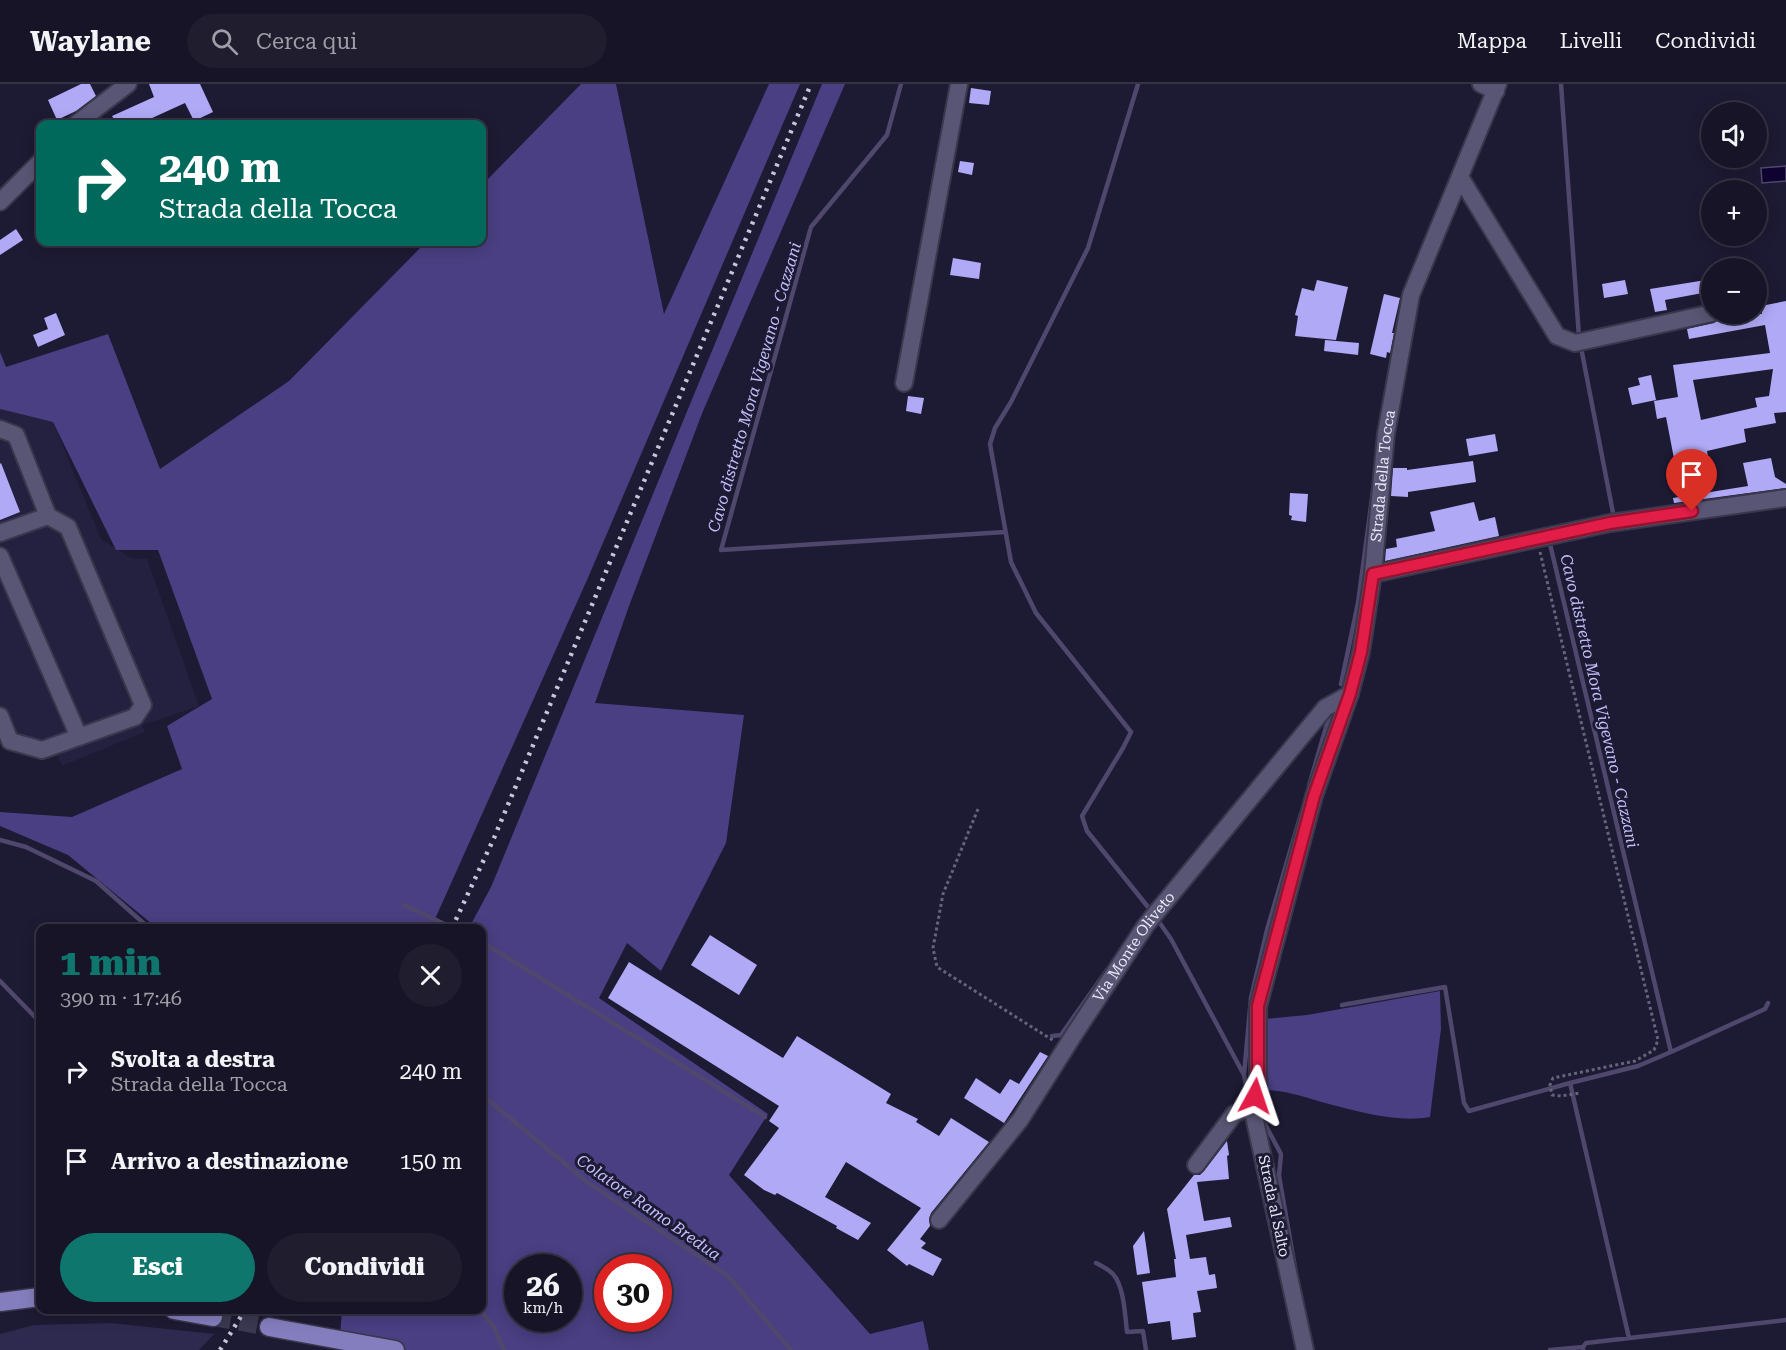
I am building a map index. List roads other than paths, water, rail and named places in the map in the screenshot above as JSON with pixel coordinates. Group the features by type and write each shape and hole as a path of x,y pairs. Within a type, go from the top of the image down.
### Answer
{"main road":[{"path":"0,1302 36,1298"},
{"path":"196,1314 213,1317"},
{"path":"269,1328 395,1350"}],"street":[{"path":"81,120 128,84"},
{"path":"904,383 959,84"},
{"name":"Strada della Tocca","path":"1373,574 1386,434 1411,296 1460,177 1492,86"},
{"path":"0,202 36,166"},
{"path":"1460,177 1557,336 1580,342 1701,315"},
{"path":"0,429 16,435 48,516 68,527 143,705 135,717 42,750 10,741 0,716"},
{"path":"1373,574 1616,522 1786,498"},
{"path":"0,533 48,516"},
{"path":"0,556 79,737"},
{"name":"Strada al Salto","path":"1305,1350 1254,1103 1258,1086 1258,1006 1314,796 1350,694 1361,652 1373,574"},
{"name":"Via Monte Oliveto","path":"939,1220 1020,1120 1065,1048 1154,916 1325,708 1350,694"},
{"path":"1196,1165 1234,1114 1254,1103"}],"waterway":[{"name":"Cavo distretto Mora Vigevano - Cazzani","path":"901,84 887,135 811,227 721,550 1005,532"},
{"name":"Cavo distretto Mora Vigevano - Cazzani","path":"1138,84 1088,248 1011,402 995,428 990,444 1011,562 1036,613 1131,732 1082,816 1087,831 1152,912"},
{"name":"Cavo distretto Mora Vigevano - Cazzani","path":"1561,84 1579,337 1614,518"},
{"path":"1341,684 1358,603 1373,491"},
{"name":"Cavo distretto Mora Vigevano - Cazzani","path":"1342,1005 1445,987 1464,1103 1469,1111 1638,1066 1671,1052 1550,544 1555,542"},
{"name":"Cavo distretto Mora Vigevano - Cazzani","path":"1309,786 1331,710"},
{"name":"Cavo distretto Mora Vigevano - Cazzani","path":"1250,1097 1244,1075 1251,998 1267,930 1301,814"},
{"name":"Colatore Ramo Bredua","path":"0,840 26,847 96,881 144,924"},
{"path":"404,905 444,924"},
{"name":"Cavo distretto Mora Vigevano - Cazzani","path":"1157,919 1171,939 1244,1075"},
{"path":"486,945 765,1117"},
{"name":"Cavo distretto Mora Vigevano - Cazzani","path":"1052,1036 1061,1035 1107,970"},
{"path":"0,981 36,1018"},
{"name":"Cavo distretto Mora Vigevano - Cazzani","path":"1671,1052 1765,1009 1768,1003"},
{"name":"Cavo distretto Mora Vigevano - Cazzani","path":"1570,1083 1629,1338"},
{"name":"Colatore Ramo Bredua","path":"486,1098 587,1182 728,1276 791,1350"},
{"name":"Cavo distretto Mora Vigevano - Cazzani","path":"1260,1115 1281,1154 1279,1176 1295,1268"},
{"name":"Cavo distretto Mora Vigevano - Cazzani","path":"1096,1263 1117,1279 1123,1301 1127,1332 1143,1331 1146,1350"},
{"path":"483,1314 494,1327 504,1350"},
{"name":"Cavo distretto Mora Vigevano - Cazzani","path":"1583,1350 1586,1343 1786,1320"},
{"name":"Cavo distretto Mora Vigevano - Cazzani","path":"1550,1350 1583,1347"}],"tunnel":[{"path":"213,1317 269,1327"}],"railway":[{"path":"454,924 494,838 811,84"},
{"path":"220,1350 242,1314"}]}
